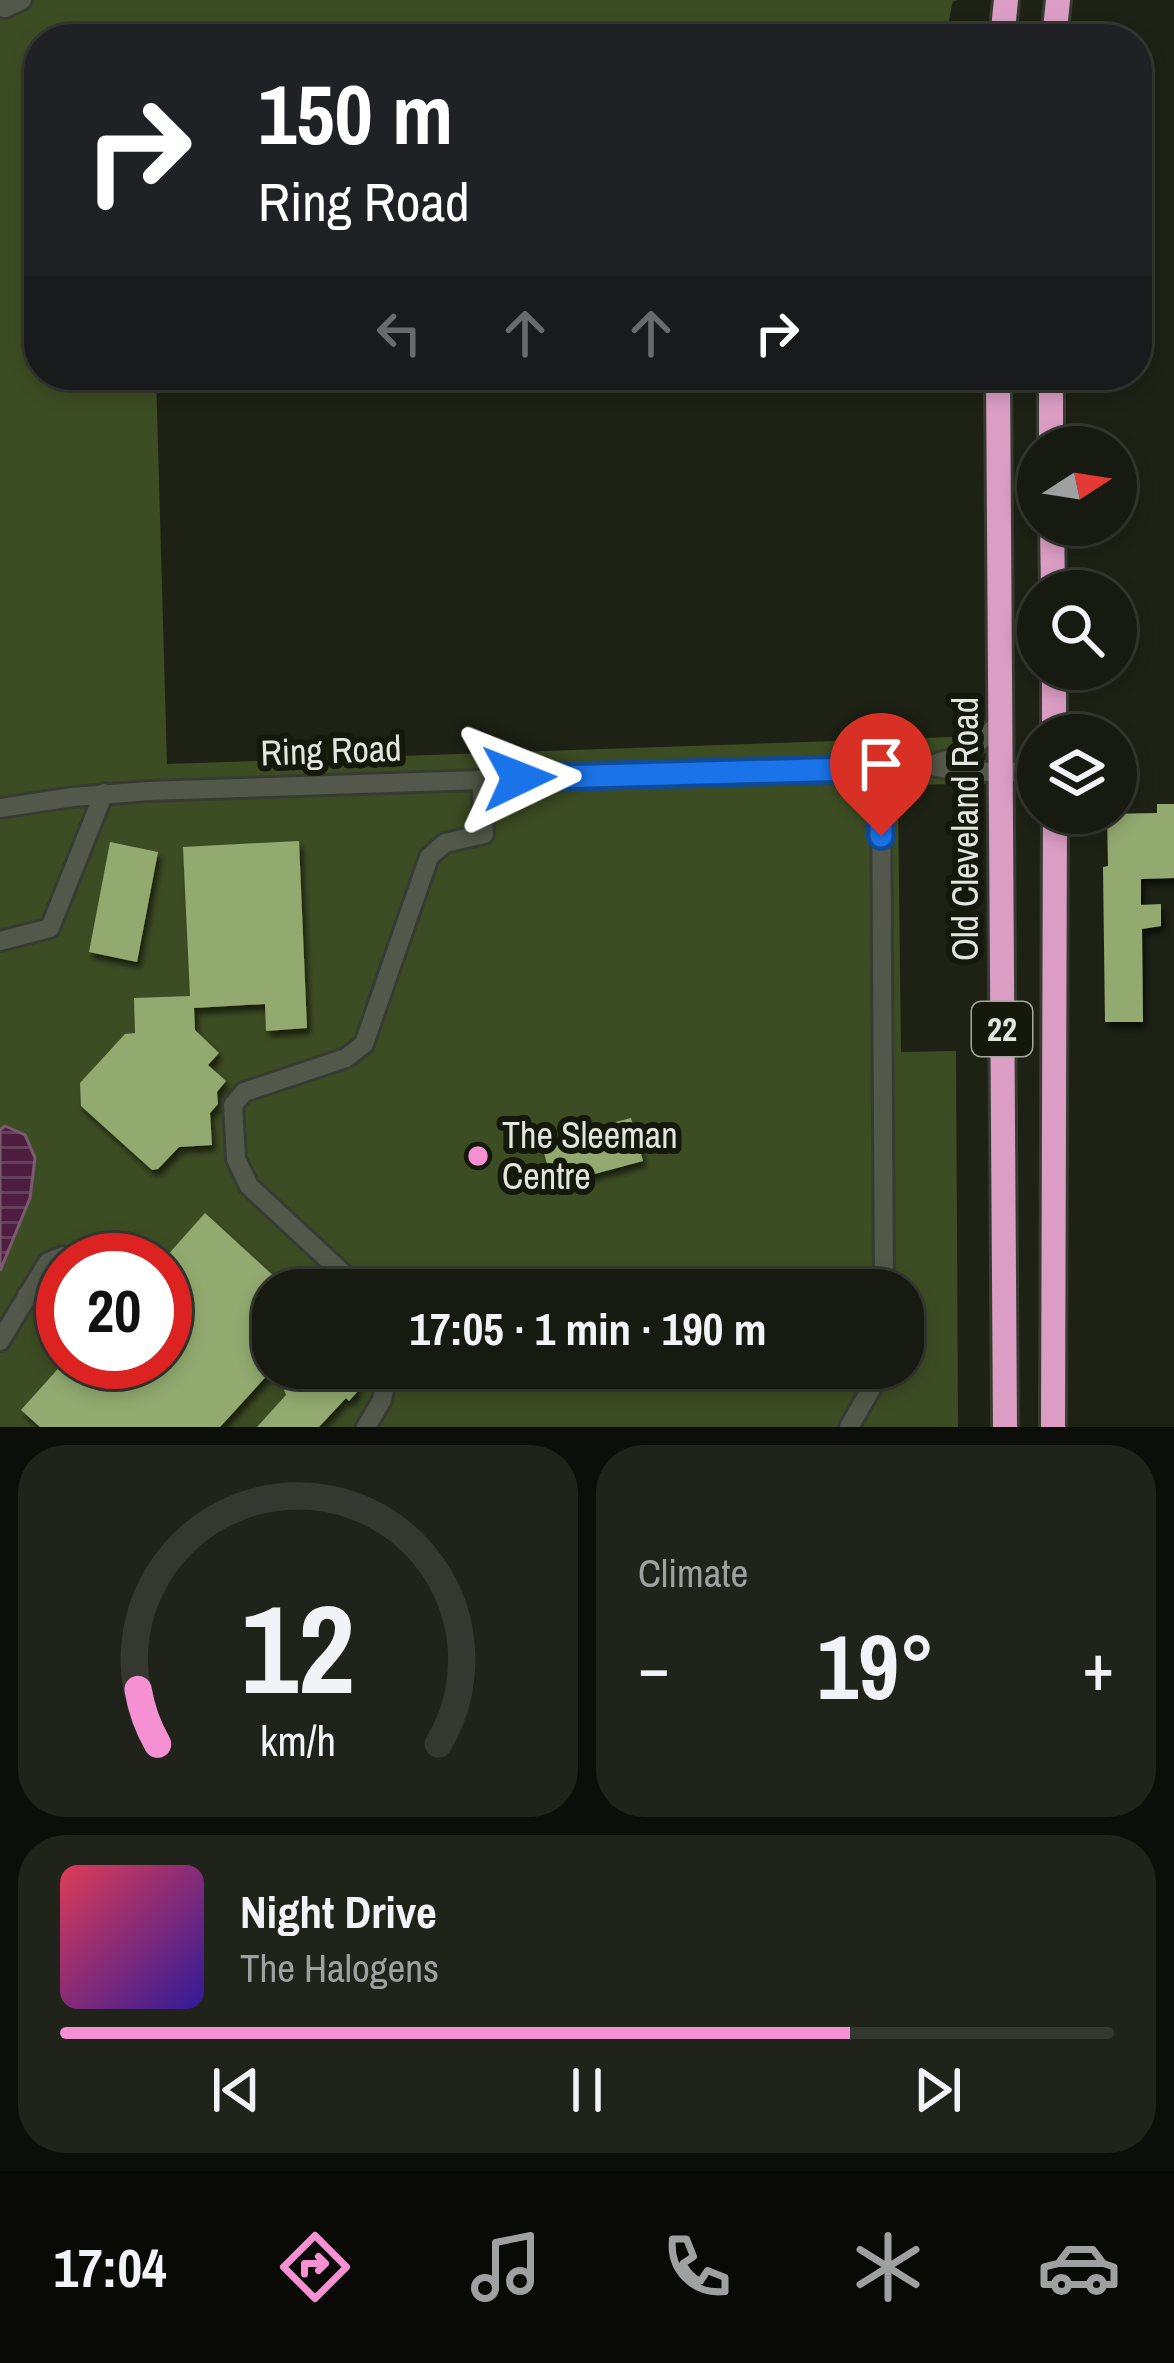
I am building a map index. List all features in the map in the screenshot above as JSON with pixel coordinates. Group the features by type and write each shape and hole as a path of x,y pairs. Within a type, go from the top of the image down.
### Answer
{"highway":[{"name":"Old Cleveland Road","path":"998,390 1005,1427"},
{"path":"1051,390 1052,426"},
{"name":"22","path":"1053,1427 1055,834"}],"lane":[{"name":"Ring Road","path":"0,808 104,794 481,779 827,768 881,778 902,765 932,764 964,755 1000,723"},
{"name":"Ring Road","path":"932,764 960,771 1017,771"},
{"path":"881,778 884,1269"},
{"path":"339,1269 249,1186 236,1159 233,1105 244,1092 360,1050 429,857 445,843 484,834 481,779"},
{"path":"0,941 50,928 104,794"},
{"path":"0,1341 36,1281"},
{"path":"27,1295 36,1294"},
{"path":"366,1427 384,1389"},
{"path":"849,1427 869,1389"}],"green space":[{"name":"The Sleeman Centre","path":"0,0 953,0 948,24 24,24 24,390 156,390 167,764 953,737 952,784 916,787 898,797 901,1052 956,1051 958,1427 0,1427"},
{"path":"798,0 957,0 938,8 900,7 889,24 825,21"}],"shaded area":[{"path":"5,1126 25,1135 35,1158 30,1198 0,1271 0,1130"}],"building":[{"path":"1157,804 1174,804 1174,878 1141,879 1141,905 1161,904 1161,926 1142,929 1143,1022 1105,1022 1103,867 1108,866 1107,834 1137,834 1137,813 1157,813"},
{"path":"299,841 307,1028 266,1031 265,1004 194,1008 195,1030 219,1053 208,1065 226,1081 210,1113 212,1145 179,1147 152,1170 81,1106 80,1083 125,1034 135,1033 134,998 190,996 183,847"},
{"path":"110,842 158,852 137,962 89,952"},
{"path":"631,1118 643,1161 553,1185 541,1142"},
{"path":"205,1213 266,1269 252,1269 255,1389 220,1427 40,1427 21,1410 40,1389 192,1389 192,1233 187,1233"},
{"path":"284,1390 358,1391 319,1427 257,1427 286,1395"}],"place":[{"name":"The Sleeman Centre","path":"478,1156"}],"route":[{"path":"519,778 851,769 881,778 881,836"}]}
